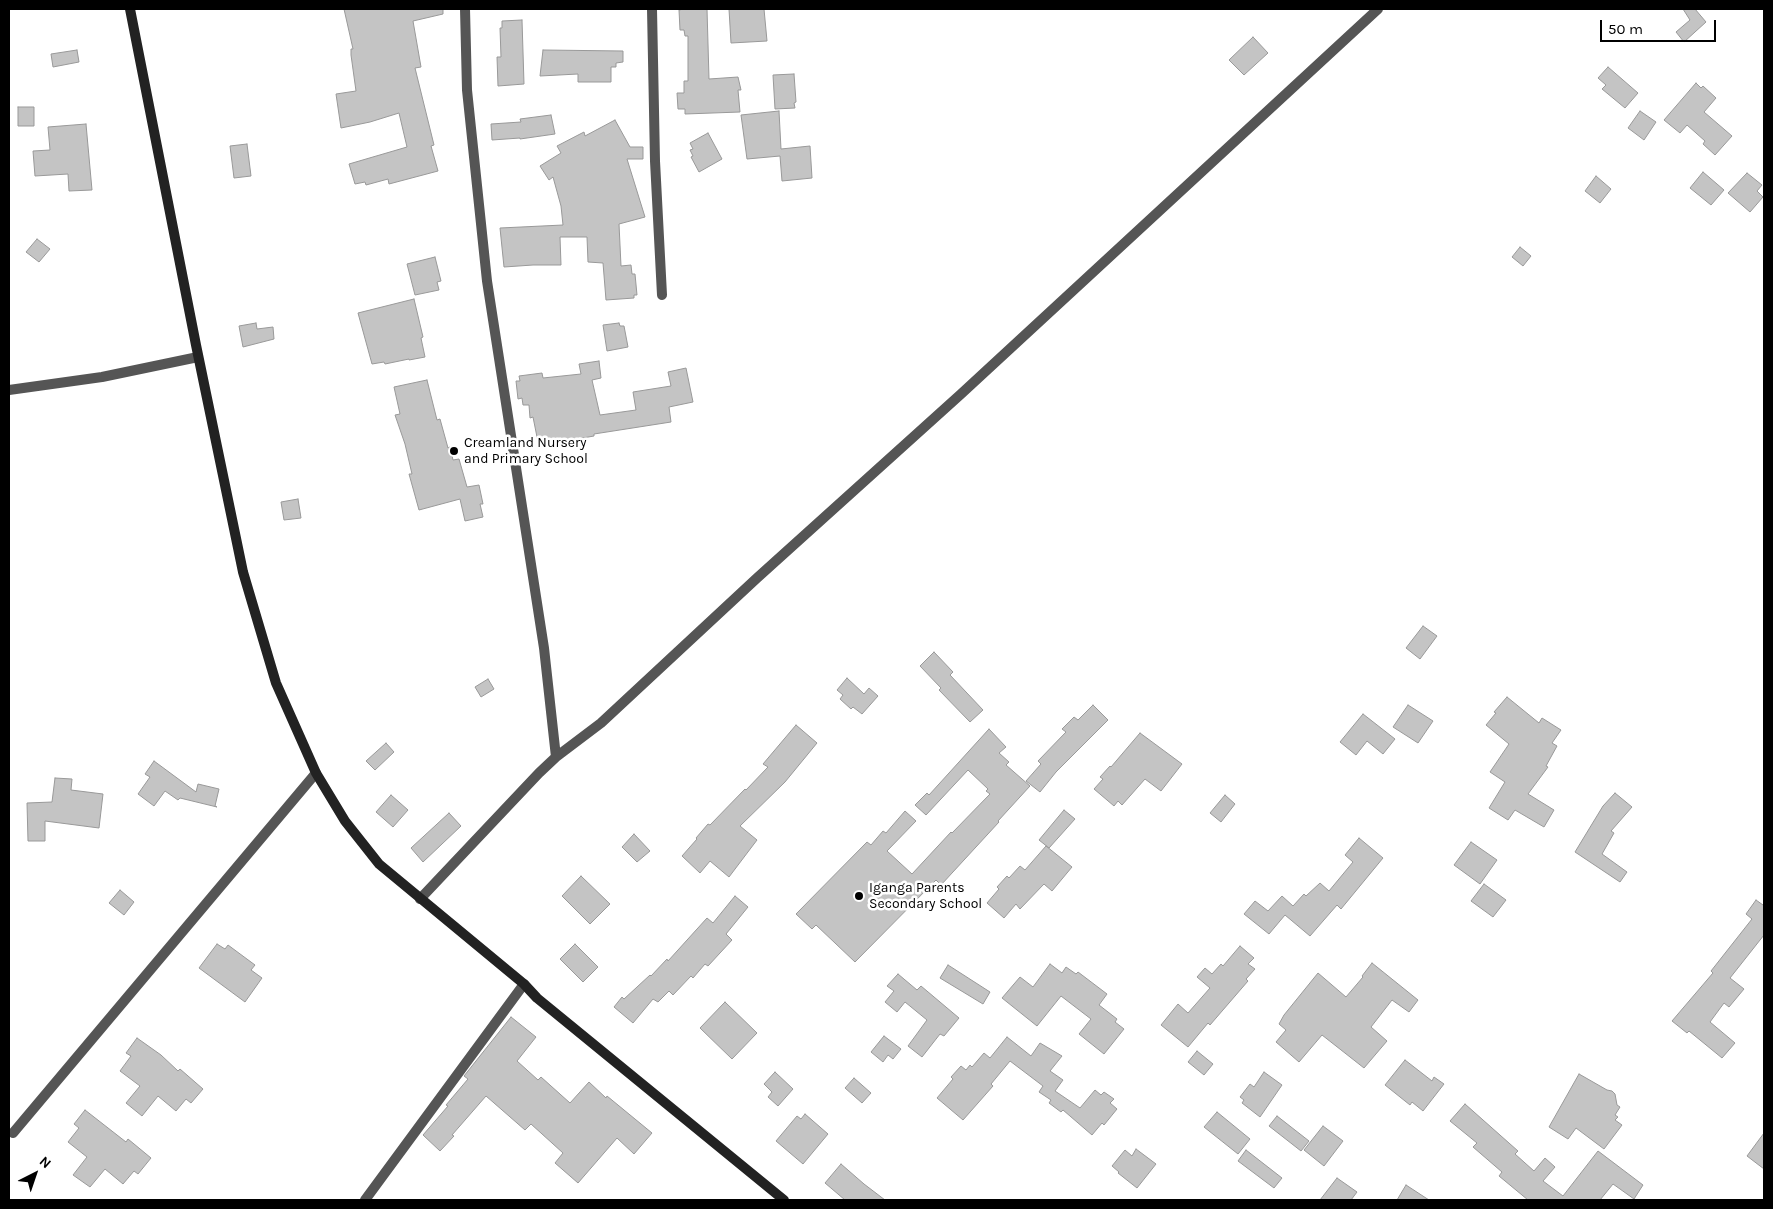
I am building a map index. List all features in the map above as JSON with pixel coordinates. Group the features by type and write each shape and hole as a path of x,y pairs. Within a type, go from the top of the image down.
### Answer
{"main road":[{"path":"130,9 198,357 246,581 276,683 316,773 345,822 379,864 524,984 537,998 784,1200"}],"street":[{"path":"465,9 467,90 487,281 544,648 556,756"},
{"path":"652,9 655,161 662,295"},
{"path":"420,899 556,756 601,723 1378,9"},
{"path":"9,390 102,377 198,357"},
{"path":"14,1133 316,773"},
{"path":"365,1200 524,984"}],"building":[{"path":"344,9 443,9 443,14 413,21 421,67 415,68 434,145 431,146 438,171 389,184 388,179 366,185 365,182 355,184 349,164 407,147 399,113 341,128 336,94 356,91 351,55 351,49 353,49"},
{"path":"707,9 709,79 738,77 741,90 738,90 740,112 685,114 685,109 678,109 677,93 684,93 684,81 688,81 688,36 685,36 684,30 680,30 679,10"},
{"path":"729,9 764,9 767,41 731,43"},
{"path":"1683,9 1695,9 1706,22 1684,42 1676,32 1690,20"},
{"path":"522,20 524,84 498,86 497,57 501,57 500,28 502,28 502,21"},
{"path":"1253,37 1268,53 1244,75 1229,60"},
{"path":"77,50 79,62 53,67 51,54"},
{"path":"543,50 623,51 623,62 616,63 616,67 611,67 611,82 578,82 578,74 540,76"},
{"path":"1608,67 1638,93 1625,108 1602,89 1606,85 1598,78"},
{"path":"794,74 795,108 775,109 773,75"},
{"path":"1696,83 1701,88 1703,86 1716,98 1704,112 1732,136 1715,155 1703,144 1705,141 1687,125 1680,133 1664,120"},
{"path":"18,107 34,107 34,126 18,126"},
{"path":"779,111 781,149 810,146 812,178 782,181 780,156 747,159 741,115"},
{"path":"1640,111 1656,122 1644,140 1628,128"},
{"path":"551,115 555,134 520,139 492,140 491,124 521,122 520,119"},
{"path":"615,120 630,147 643,147 643,159 627,159 645,217 619,224 621,266 631,265 632,274 635,274 637,295 634,295 634,298 606,300 603,263 588,262 587,237 560,237 561,265 504,267 500,228 563,225 561,206 553,177 549,180 540,166 561,153 557,146 584,132 585,136"},
{"path":"86,124 92,190 69,191 68,174 35,176 33,151 50,150 48,127"},
{"path":"708,133 722,159 699,172 691,157 693,156 690,150 693,149 690,143"},
{"path":"247,144 251,176 234,178 230,146"},
{"path":"1703,172 1724,190 1711,205 1690,188"},
{"path":"1747,173 1762,185 1757,191 1763,197 1750,212 1728,193"},
{"path":"1596,176 1611,189 1600,203 1585,191"},
{"path":"37,239 50,249 39,262 26,252"},
{"path":"1520,247 1531,256 1523,266 1512,257"},
{"path":"435,257 441,281 437,282 439,290 415,295 407,264"},
{"path":"414,299 423,337 421,338 425,357 385,364 384,362 372,364 358,313"},
{"path":"256,323 257,329 273,327 274,339 243,347 239,326"},
{"path":"619,323 620,326 624,326 628,347 607,351 603,325"},
{"path":"599,361 601,378 592,380 600,415 636,410 633,392 671,386 668,372 686,368 693,402 669,407 671,422 594,434 594,436 549,444 548,440 538,442 533,417 530,418 529,405 523,405 522,398 518,399 516,381 520,381 519,376 542,373 543,378 581,374 579,364"},
{"path":"427,380 437,420 440,419 453,460 459,459 467,487 479,485 483,504 480,504 483,517 465,521 460,499 419,510 409,474 412,474 405,444 395,415 400,414 394,387"},
{"path":"298,499 301,518 284,520 281,502"},
{"path":"1423,626 1437,636 1420,659 1406,648"},
{"path":"934,652 953,672 950,675 983,710 970,722 939,690 941,688 920,666"},
{"path":"847,678 864,694 869,688 878,696 862,714 853,707 851,709 840,699 843,695 837,690"},
{"path":"488,679 494,689 481,697 475,687"},
{"path":"1507,697 1539,723 1542,718 1561,730 1552,743 1557,746 1546,766 1548,767 1528,794 1554,810 1544,827 1515,810 1508,820 1489,808 1505,782 1490,772 1509,744 1486,725"},
{"path":"1093,705 1108,720 1056,772 1040,792 1026,781 1041,764 1038,761 1066,732 1062,729 1074,717 1078,720"},
{"path":"1408,705 1433,721 1418,743 1393,727"},
{"path":"1363,714 1395,739 1383,754 1367,741 1356,755 1340,742"},
{"path":"796,725 817,743 785,782 740,826 757,840 729,877 710,861 700,873 682,856 708,824 710,825 768,767 763,764"},
{"path":"989,729 1006,747 999,753 1009,762 1006,765 1030,786 941,885 936,880 855,962 816,925 812,929 796,914 867,842 871,845 883,831 886,833 905,811 916,821 887,851 912,874 990,794 986,791 988,789 968,770 926,815 915,805 927,793 929,795"},
{"path":"1140,733 1182,764 1161,791 1145,779 1122,805 1118,801 1114,806 1094,789 1103,779 1100,777"},
{"path":"386,743 394,752 375,770 366,761"},
{"path":"154,761 196,792 198,784 219,789 215,806 217,807 180,798 178,800 165,791 154,806 138,794 150,777 145,774"},
{"path":"55,778 72,779 71,790 103,794 99,828 45,821 45,841 28,841 27,803 52,802"},
{"path":"1615,793 1632,807 1611,831 1614,833 1602,854 1627,872 1620,882 1575,852 1603,806"},
{"path":"391,795 408,810 393,827 376,812"},
{"path":"1225,795 1235,804 1221,822 1210,813"},
{"path":"1064,810 1075,819 1049,848 1039,840"},
{"path":"449,813 461,826 423,862 411,848"},
{"path":"634,834 650,851 637,862 622,847"},
{"path":"1359,838 1383,858 1341,909 1337,905 1310,936 1285,915 1269,934 1244,914 1255,901 1268,911 1282,896 1293,906 1304,894 1306,896 1320,883 1329,891 1353,862 1345,855"},
{"path":"1471,842 1497,860 1480,884 1454,865"},
{"path":"1046,846 1072,867 1052,891 1044,884 1020,909 1016,904 1004,918 987,903 1007,876 1009,878 1020,866 1025,870"},
{"path":"581,876 610,904 590,924 562,896"},
{"path":"1484,884 1506,900 1493,917 1471,901"},
{"path":"120,890 134,902 124,915 109,903"},
{"path":"735,896 748,907 726,934 732,940 708,966 705,964 693,978 691,976 673,995 669,991 658,1002 653,999 633,1023 614,1007 622,997 624,999 651,976 667,959 668,961 707,918 713,923"},
{"path":"1756,900 1764,904 1764,935 1730,978 1744,989 1729,1007 1724,1003 1710,1022 1735,1043 1722,1058 1689,1031 1687,1033 1672,1021 1713,973 1711,971 1752,919 1746,914"},
{"path":"217,944 225,949 228,945 255,965 251,970 262,978 245,1002 199,968"},
{"path":"575,944 598,967 583,982 560,959"},
{"path":"1240,946 1254,958 1248,964 1255,969 1246,979 1248,981 1188,1047 1161,1025 1178,1004 1188,1013 1210,988 1197,977 1205,968 1212,974 1221,964 1223,966"},
{"path":"1372,963 1418,1000 1409,1012 1392,1000 1371,1027 1387,1041 1364,1068 1322,1035 1299,1062 1276,1042 1286,1030 1279,1024 1284,1015 1318,973 1346,997"},
{"path":"1050,964 1062,973 1066,967 1076,974 1078,972 1107,994 1099,1005 1117,1019 1115,1022 1124,1029 1104,1054 1079,1034 1091,1019 1061,996 1037,1026 1002,998 1020,977 1033,987"},
{"path":"948,965 990,992 983,1004 940,978"},
{"path":"898,974 917,990 921,986 959,1018 944,1036 940,1034 922,1057 908,1046 927,1020 905,1002 897,1012 885,1002 894,991 887,986"},
{"path":"725,1002 757,1033 732,1059 700,1028"},
{"path":"511,1017 536,1037 517,1061 538,1080 541,1077 570,1103 589,1082 606,1098 607,1096 652,1133 634,1154 617,1138 578,1183 555,1163 563,1153 531,1124 525,1130 486,1096 440,1151 423,1135 448,1106 446,1105 468,1079 464,1076"},
{"path":"884,1036 901,1049 893,1059 888,1055 883,1062 871,1052"},
{"path":"1007,1037 1031,1056 1040,1043 1062,1056 1050,1071 1063,1080 1055,1091 1080,1108 1095,1090 1101,1095 1104,1092 1114,1099 1110,1103 1117,1109 1104,1125 1102,1123 1092,1135 1063,1110 1061,1112 1049,1103 1051,1100 1039,1092 1043,1086 1010,1061 991,1084 993,1086 963,1120 937,1098 961,1066 966,1070 970,1065 972,1067 984,1053 990,1058"},
{"path":"137,1038 161,1055 178,1071 180,1069 203,1089 191,1103 186,1099 176,1111 158,1096 142,1116 126,1103 140,1086 120,1071 131,1056 126,1053"},
{"path":"1197,1051 1213,1064 1204,1075 1188,1062"},
{"path":"1405,1060 1432,1081 1434,1077 1444,1084 1423,1111 1412,1102 1410,1105 1385,1085"},
{"path":"775,1072 793,1089 778,1106 768,1097 772,1092 764,1084"},
{"path":"1264,1072 1282,1085 1260,1117 1242,1103 1244,1100 1240,1097 1250,1084 1254,1087"},
{"path":"1579,1074 1612,1091 1615,1094 1617,1105 1620,1107 1615,1115 1618,1117 1615,1120 1622,1125 1604,1149 1576,1128 1568,1139 1549,1127"},
{"path":"854,1078 871,1093 862,1103 845,1088"},
{"path":"1465,1104 1518,1151 1515,1154 1534,1171 1545,1158 1555,1167 1543,1181 1563,1196 1598,1151 1643,1185 1634,1199 1613,1184 1600,1200 1528,1200 1499,1176 1502,1172 1473,1147 1477,1143 1450,1121"},
{"path":"85,1110 126,1142 128,1139 151,1158 138,1174 134,1171 123,1184 105,1169 90,1187 73,1175 87,1157 68,1142 79,1128 74,1124"},
{"path":"1217,1112 1250,1139 1238,1154 1204,1127"},
{"path":"805,1114 828,1134 803,1164 776,1141 797,1116 801,1119"},
{"path":"1277,1116 1309,1141 1301,1151 1269,1126"},
{"path":"1323,1126 1343,1141 1324,1166 1304,1150"},
{"path":"1764,1133 1764,1169 1747,1156"},
{"path":"1136,1149 1156,1164 1137,1188 1112,1166 1125,1150 1132,1156"},
{"path":"1246,1150 1282,1178 1274,1188 1238,1161"},
{"path":"841,1164 885,1200 845,1200 825,1183"},
{"path":"1337,1178 1357,1192 1351,1200 1320,1200"},
{"path":"1406,1185 1429,1200 1397,1200"}],"place":[{"name":"Creamland Nursery and Primary School","path":"454,451"},
{"name":"Iganga Parents Secondary School","path":"859,896"}]}
